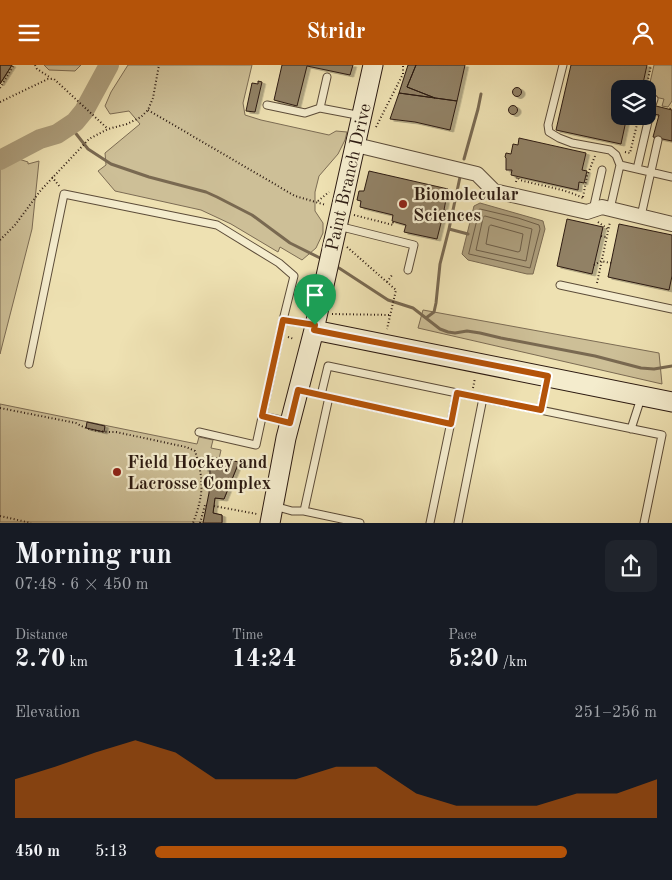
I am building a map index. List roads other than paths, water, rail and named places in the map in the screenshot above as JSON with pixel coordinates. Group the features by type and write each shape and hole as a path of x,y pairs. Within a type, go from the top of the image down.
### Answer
{"street":[{"name":"Paint Branch Drive","path":"268,514 314,327 344,228 356,145 369,122 373,65"},
{"path":"356,145 477,174 494,191 589,210 602,207 671,221"},
{"path":"314,327 672,402"}],"lane":[{"path":"563,65 548,125 549,132 572,143 610,149 616,155 620,165 610,209"},
{"path":"320,108 327,77"},
{"path":"267,105 305,113 320,108 369,122"},
{"path":"637,169 647,125"},
{"path":"640,216 658,140"},
{"path":"620,165 672,177"},
{"path":"589,210 602,170"},
{"path":"29,364 64,194 217,225 279,263 294,276 256,445 198,433"},
{"path":"344,228 414,245 408,270"},
{"path":"560,285 672,309"},
{"path":"283,320 314,327"},
{"path":"321,395 328,366 662,435 644,523"},
{"path":"541,410 548,376"},
{"path":"298,390 451,424"},
{"path":"430,523 457,393"},
{"path":"631,429 642,395"},
{"path":"304,511 329,397"},
{"path":"458,523 483,398"},
{"path":"262,416 290,423"},
{"path":"268,514 304,511 360,523"}],"water":[{"path":"480,203 543,221 545,229 533,274 468,260 462,254 474,206"}],"waterway":[{"path":"0,160 40,139 57,134 75,122 84,111 109,65"},
{"path":"464,159 481,94"},
{"path":"70,126 88,149 111,164 149,177 206,192 252,215 290,243 320,258"},
{"path":"426,318 434,312 440,264 460,177"},
{"path":"449,229 468,234"},
{"path":"339,268 388,300 413,308 440,329 448,332 467,331 480,333 595,356 641,368 654,369 672,366"}],"place":[{"name":"Biomolecular Sciences","path":"403,204"},
{"name":"Field Hockey and Lacrosse Complex","path":"117,472"}]}
